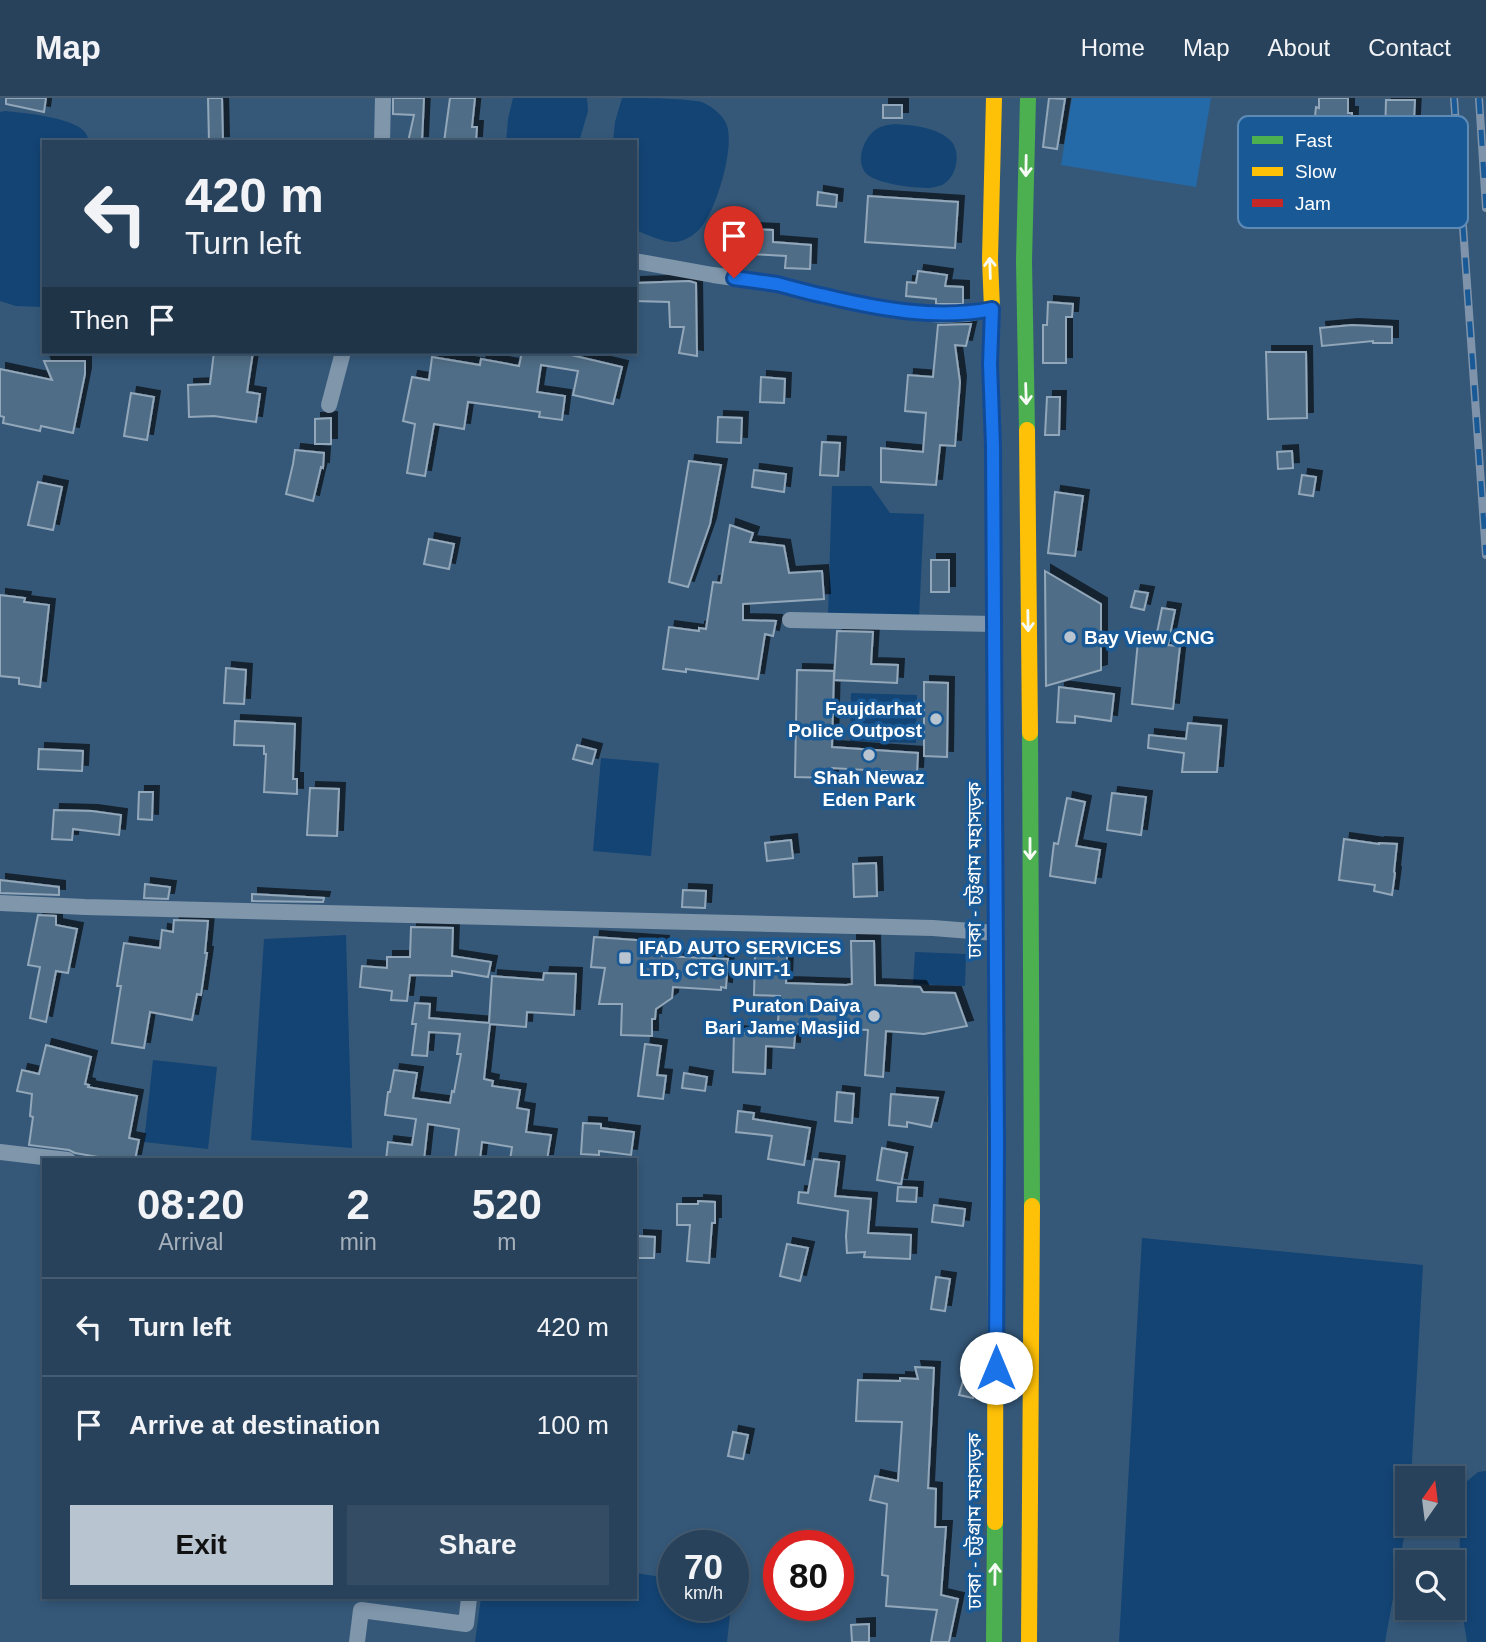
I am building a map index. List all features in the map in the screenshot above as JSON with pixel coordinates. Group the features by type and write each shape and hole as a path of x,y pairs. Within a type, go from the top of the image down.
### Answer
{"highway":[{"name":"ঢাকা - চট্টগ্রাম মহাসড়ক","path":"994,98 990,259 997,1143 994,1642"},
{"path":"1028,98 1024,261 1028,448 1031,1119 1029,1642"}],"street":[{"path":"382,140 383,98"},
{"path":"637,261 777,284 892,310 942,315 968,314 992,309"},
{"path":"329,405 342,354"},
{"path":"790,620 994,624"},
{"path":"0,903 85,908 933,928 996,933"},
{"path":"0,1152 51,1158"},
{"path":"357,1642 361,1610 466,1624 469,1599"}],"shaded area":[{"path":"513,98 587,98 588,111 580,140 506,140"},
{"path":"622,98 702,102 722,116 726,123 729,146 724,175 708,216 694,234 676,242 637,231 637,140 613,140"},
{"path":"1072,98 1211,98 1196,187 1061,165"},
{"path":"0,112 47,117 70,123 85,132 89,140 42,140 42,307 16,306 0,301"},
{"path":"894,124 931,129 950,140 957,156 953,174 944,184 930,188 900,186 866,173 862,168 861,155 869,136 876,129"},
{"path":"832,486 871,486 890,513 924,514 919,618 828,615"},
{"path":"851,693 917,695 916,743 850,741"},
{"path":"601,758 659,763 651,856 593,851"},
{"path":"346,935 352,1148 251,1140 264,939"},
{"path":"915,952 966,954 965,986 913,984"},
{"path":"153,1060 217,1067 208,1149 144,1142"},
{"path":"1142,1238 1423,1265 1412,1466 1395,1466 1395,1536 1404,1536 1402,1550 1395,1550 1395,1587 1385,1642 1119,1642"},
{"path":"1486,1471 1486,1642 1467,1642 1463,1620 1465,1550 1460,1550 1460,1536 1465,1536 1465,1483 1478,1472"},
{"path":"637,1573 658,1577 658,1621 729,1621 727,1642 475,1642 481,1599 637,1599"}],"building":[{"path":"6,98 46,98 44,112 6,104"},
{"path":"208,98 222,98 223,140 209,140"},
{"path":"393,98 424,98 422,140 408,140 414,115 393,114"},
{"path":"450,98 475,98 472,127 477,127 476,140 444,140"},
{"path":"1049,98 1065,99 1057,149 1043,147"},
{"path":"1319,98 1348,98 1348,113 1352,113 1352,116 1315,116 1316,107 1319,108"},
{"path":"1386,100 1415,100 1414,116 1386,116"},
{"path":"883,105 902,105 902,118 883,118"},
{"path":"818,192 837,195 836,207 817,205"},
{"path":"868,196 958,202 955,248 865,242"},
{"path":"749,229 773,230 773,242 811,245 810,269 785,268 786,256 748,254"},
{"path":"918,271 947,275 945,286 963,287 963,304 936,304 936,299 906,296 907,282 916,283"},
{"path":"637,283 696,283 697,356 679,353 684,327 670,327 669,302 637,301"},
{"path":"1048,302 1073,304 1072,317 1066,317 1066,363 1043,363 1043,325 1047,325"},
{"path":"971,324 966,346 955,345 960,382 955,446 940,445 936,485 881,482 881,448 923,452 926,413 905,411 908,375 933,377 938,325"},
{"path":"1352,325 1392,327 1392,343 1373,341 1322,346 1320,328"},
{"path":"1266,352 1306,352 1307,418 1268,419"},
{"path":"214,354 253,354 247,392 260,394 256,422 214,416 189,417 188,385 210,384"},
{"path":"522,354 571,354 622,367 613,404 573,395 578,371 541,365 537,392 565,396 562,420 539,417 540,412 468,402 464,429 434,424 425,476 407,473 415,424 403,421 412,377 429,380 432,357 480,365 481,359 519,366"},
{"path":"44,361 85,361 85,374 73,433 41,426 40,431 3,423 4,417 0,416 0,369 52,380"},
{"path":"761,377 785,379 784,403 760,402"},
{"path":"131,393 154,397 147,440 124,436"},
{"path":"1047,397 1060,397 1059,435 1045,435"},
{"path":"718,417 742,418 741,443 717,442"},
{"path":"331,418 331,444 315,444 315,419"},
{"path":"822,442 840,443 838,476 820,475"},
{"path":"295,450 324,453 323,468 321,467 313,501 286,494"},
{"path":"1292,451 1293,468 1278,469 1277,452"},
{"path":"689,461 721,465 710,524 688,587 669,582"},
{"path":"754,470 786,474 784,492 752,487"},
{"path":"1302,475 1316,477 1313,496 1299,494"},
{"path":"38,482 62,487 53,530 28,525"},
{"path":"1055,492 1083,496 1075,556 1048,553"},
{"path":"730,525 753,533 750,542 784,546 789,573 822,571 824,599 743,604 743,620 776,621 773,636 765,634 758,679 686,669 686,672 663,669 669,627 699,631 699,628 706,629 713,582 721,583"},
{"path":"429,539 454,544 449,569 424,564"},
{"path":"931,560 949,560 949,592 931,592"},
{"name":"Bay View CNG","path":"1045,571 1101,604 1101,670 1046,686"},
{"path":"1135,591 1148,593 1144,610 1131,607"},
{"path":"0,595 49,605 40,687 19,684 19,678 0,676"},
{"path":"1162,608 1175,610 1168,645 1180,646 1173,709 1132,704 1138,641 1155,643"},
{"path":"837,631 873,632 871,664 898,665 897,683 834,680"},
{"path":"226,668 246,670 244,704 224,703"},
{"path":"797,670 834,671 832,747 918,753 917,773 832,768 832,778 795,777"},
{"name":"Faujdarhat Police Outpost","path":"924,682 948,683 947,757 924,756"},
{"path":"1059,687 1114,694 1111,721 1075,716 1075,723 1057,722"},
{"path":"235,721 295,724 293,779 297,779 297,794 264,792 264,746 234,745"},
{"path":"1188,723 1221,726 1217,772 1182,772 1184,753 1148,748 1149,735 1186,739"},
{"path":"577,745 596,750 592,764 573,759"},
{"path":"39,749 83,751 82,771 38,769"},
{"path":"310,788 339,789 337,836 307,835"},
{"path":"139,792 153,792 152,820 138,819"},
{"path":"1112,793 1146,797 1141,835 1107,830"},
{"path":"1067,798 1085,802 1076,846 1100,850 1095,883 1050,876 1054,843 1058,844"},
{"path":"54,810 121,815 119,835 73,829 72,840 52,839"},
{"path":"1344,839 1397,844 1392,895 1374,891 1375,885 1339,880"},
{"path":"791,840 793,858 767,861 765,843"},
{"path":"876,863 877,896 854,897 853,864"},
{"path":"0,880 59,887 59,895 0,893"},
{"path":"145,884 170,887 168,899 144,898"},
{"path":"683,890 706,891 705,908 682,907"},
{"path":"252,894 324,898 323,902 252,901"},
{"path":"38,915 56,916 56,925 77,929 68,973 56,971 46,1022 30,1018 40,967 28,965"},
{"path":"174,920 208,921 201,995 197,994 192,1020 150,1012 144,1048 112,1043 121,986 117,986 124,943 160,948 162,930 173,932"},
{"path":"411,927 453,928 452,956 491,962 488,977 452,971 452,976 410,975 407,1001 391,1000 392,991 360,987 362,966 387,968 387,957 410,957"},
{"path":"594,937 663,942 662,956 728,959 726,988 673,987 672,998 656,1009 655,1019 652,1019 652,1036 621,1035 622,1004 599,1004 605,968 591,967"},
{"path":"851,941 874,941 875,985 920,987 923,992 955,993 967,1026 924,1034 886,1031 883,1077 865,1075 868,1030 847,1029 847,1026 796,1024 794,1048 766,1046 765,1074 733,1072 734,1032 777,1034 780,996 754,995 755,954 787,956 786,983 846,985 852,984"},
{"path":"544,973 576,974 574,1015 527,1012 526,1027 490,1024 484,1079 493,1081 492,1086 520,1090 517,1108 529,1110 526,1132 551,1135 547,1158 510,1158 512,1147 482,1142 480,1158 455,1158 459,1129 428,1124 424,1158 386,1158 388,1142 412,1145 416,1119 385,1115 394,1070 417,1073 413,1098 450,1103 452,1091 454,1092 461,1054 457,1054 460,1034 429,1032 427,1056 412,1055 416,1024 412,1024 415,1003 430,1004 429,1018 489,1023 492,976 543,980"},
{"path":"645,1044 661,1046 657,1075 666,1076 663,1099 638,1096"},
{"path":"46,1045 91,1057 85,1084 89,1085 88,1087 137,1096 129,1138 139,1140 135,1158 104,1158 29,1145 33,1117 30,1116 32,1094 17,1091 22,1070 39,1074"},
{"path":"684,1073 707,1077 705,1091 682,1088"},
{"path":"837,1092 854,1094 852,1123 835,1121"},
{"path":"891,1094 938,1098 931,1127 907,1122 907,1127 889,1125"},
{"path":"738,1111 754,1113 753,1119 810,1128 804,1165 768,1159 772,1136 736,1132"},
{"path":"583,1123 601,1124 601,1128 634,1132 631,1155 599,1151 599,1155 581,1154"},
{"path":"882,1148 907,1153 901,1184 877,1180"},
{"path":"814,1159 839,1162 835,1196 871,1199 868,1233 911,1235 910,1259 864,1257 865,1252 847,1253 848,1211 798,1203 799,1192 808,1193"},
{"path":"898,1187 917,1188 916,1202 897,1201"},
{"path":"698,1201 715,1202 709,1263 687,1261 690,1225 677,1225 677,1204 698,1204"},
{"path":"934,1205 965,1209 963,1226 932,1222"},
{"path":"638,1236 655,1237 654,1258 638,1258"},
{"path":"787,1244 808,1248 800,1281 780,1276"},
{"path":"936,1277 950,1279 945,1311 931,1309"},
{"path":"915,1367 934,1368 928,1488 936,1489 935,1527 946,1527 941,1595 958,1599 949,1642 931,1642 937,1610 886,1606 888,1576 882,1575 887,1504 870,1500 875,1476 898,1481 902,1422 856,1421 858,1380 918,1379"},
{"path":"963,1381 976,1385 973,1398 959,1395"},
{"path":"733,1432 748,1435 743,1459 728,1456"},
{"path":"869,1624 869,1642 852,1642 851,1625"}],"railway":[{"path":"1454,98 1455,116"},
{"path":"1479,98 1486,208"},
{"path":"1463,228 1486,555"}],"traffic: fast":[{"path":"1027,430 1024,261 1028,98"},
{"path":"1030,733 1032,1206"},
{"path":"994,1642 995,1522"}],"traffic: slow":[{"path":"994,98 990,364 994,561"},
{"path":"1027,430 1030,733"},
{"path":"995,1522 996,1000"},
{"path":"1029,1642 1032,1206"}],"traffic: jam":[{"path":"994,561 996,1000"}],"place":[{"name":"Bay View CNG","path":"1070,637"},
{"name":"Faujdarhat Police Outpost","path":"936,719"},
{"name":"Shah Newaz Eden Park","path":"869,755"},
{"name":"IFAD AUTO SERVICES LTD, CTG UNIT-1","path":"625,958"},
{"name":"Puraton Daiya Bari Jame Masjid","path":"874,1016"}],"route":[{"path":"734,278 777,284 892,310 942,315 968,314 992,309 990,364 993,446 996,1368"}]}
